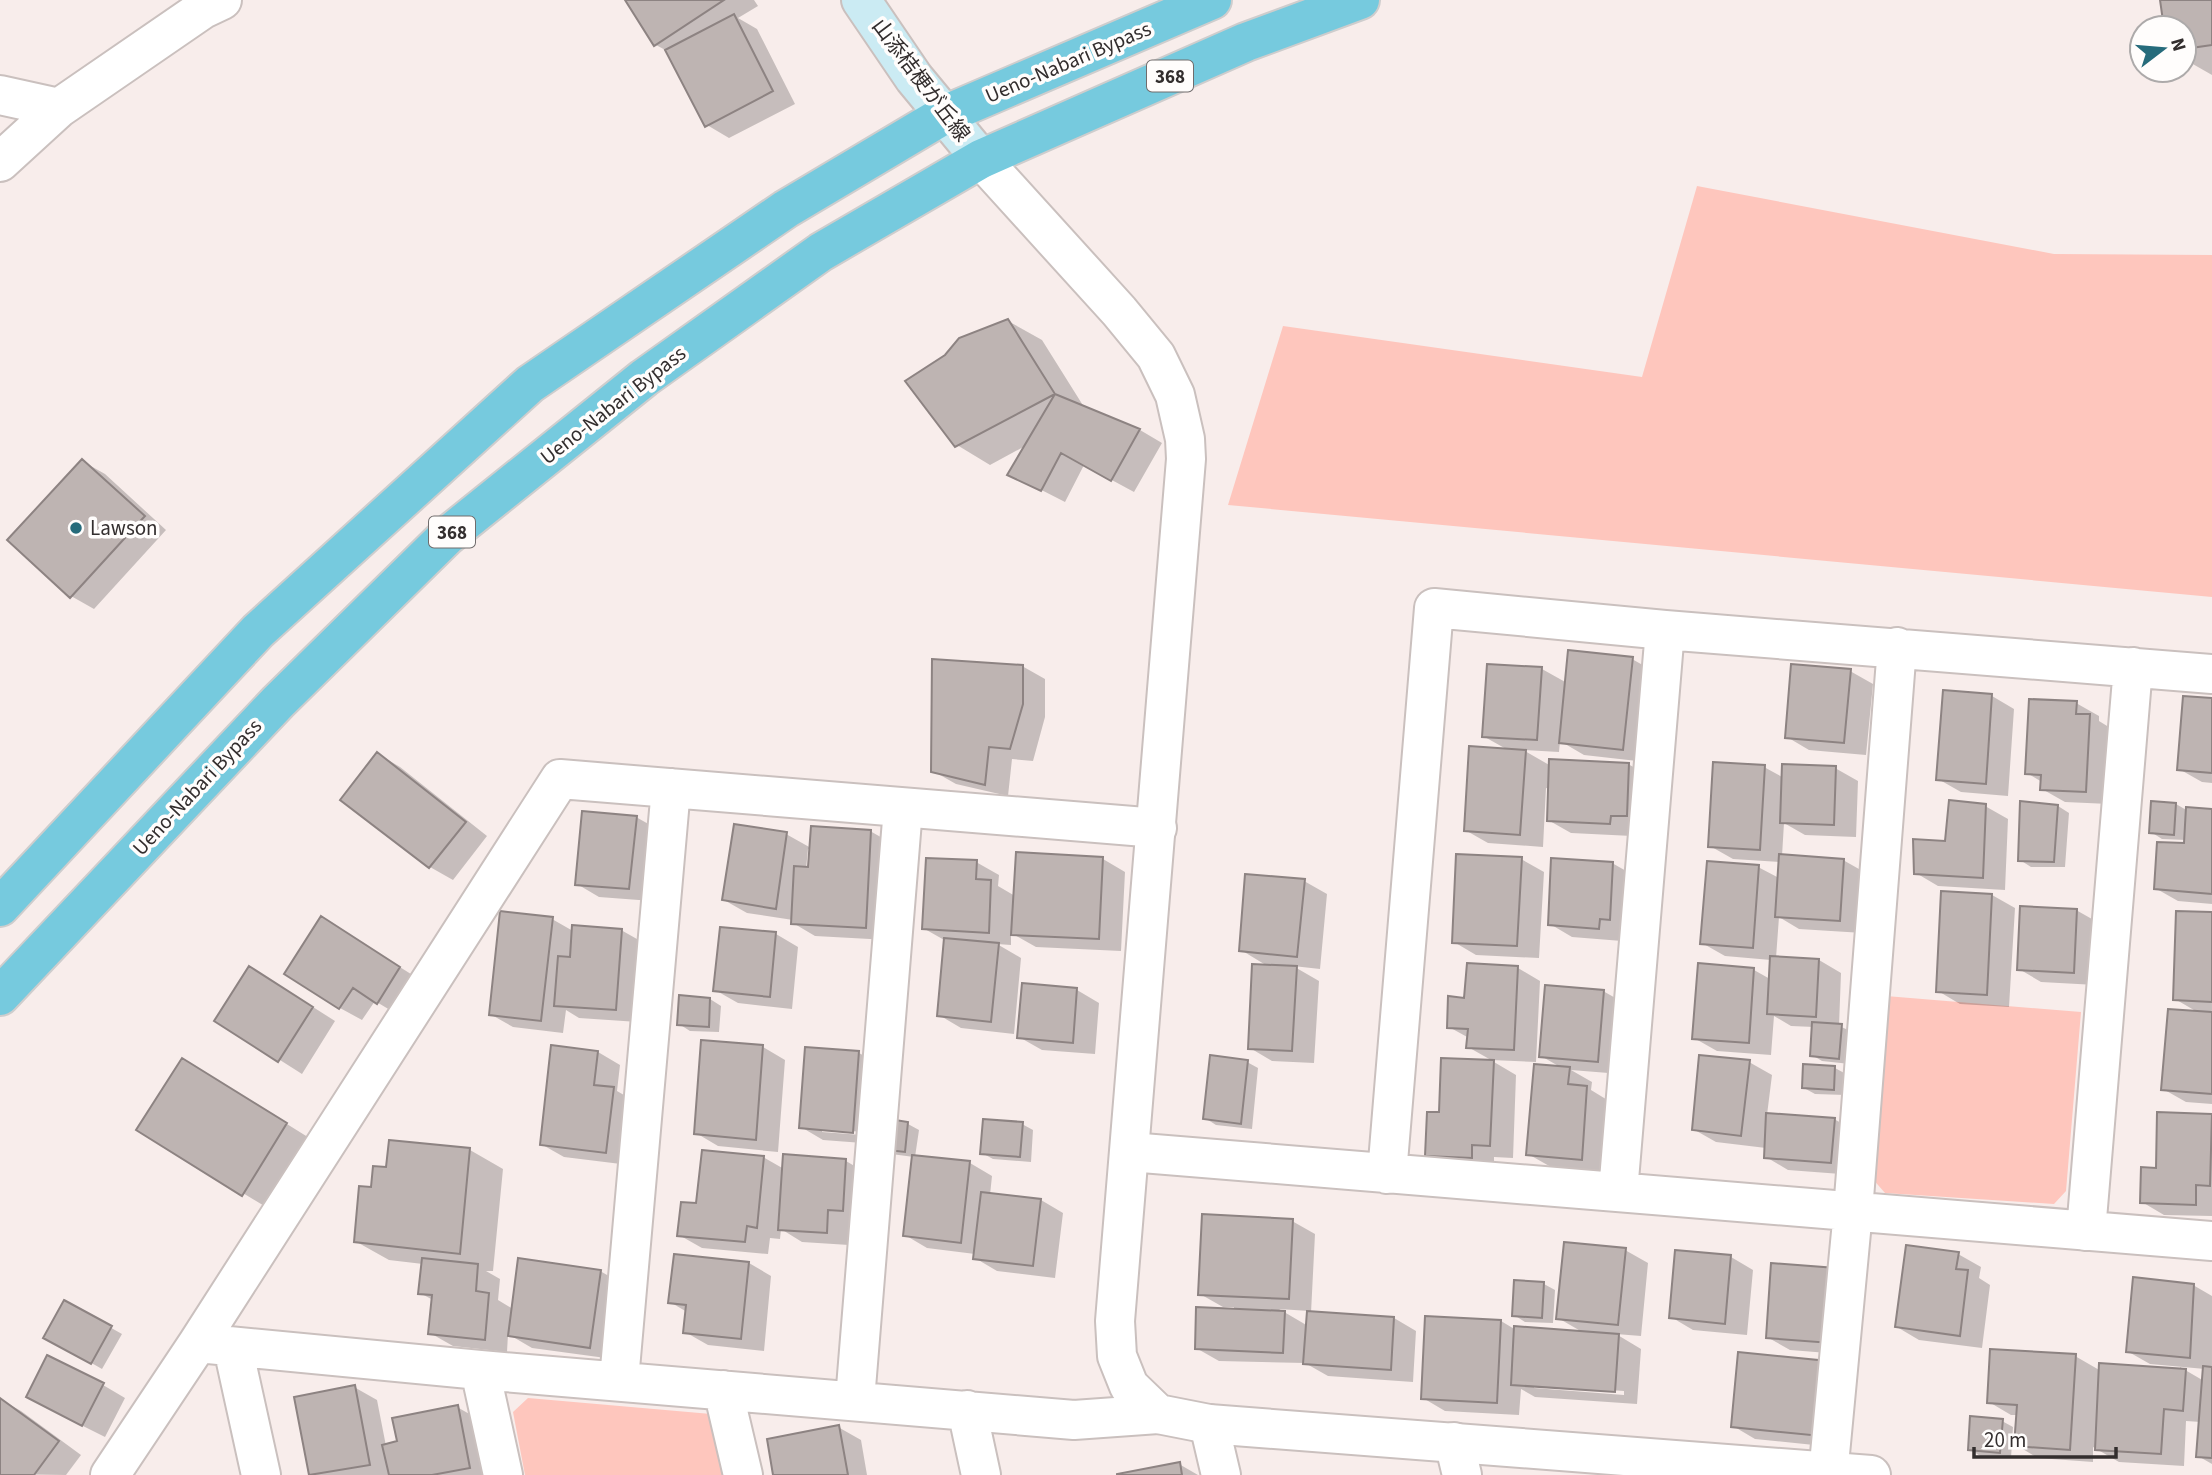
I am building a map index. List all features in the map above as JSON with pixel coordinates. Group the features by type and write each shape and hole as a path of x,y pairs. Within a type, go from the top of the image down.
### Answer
{"highway":[{"name":"Ueno-Nabari Bypass","path":"0,907 258,631 530,384 786,209 944,115 1212,0"},
{"name":"Ueno-Nabari Bypass","path":"0,996 278,702 446,536 644,378 821,252 981,159 1246,42 1360,0"}],"main road":[{"name":"山添桔梗が丘線","path":"861,0 914,78 981,159"}],"street":[{"path":"0,162 59,108 203,9 222,0"},
{"path":"0,94 59,108"},
{"path":"981,159 1119,311 1156,356 1175,394 1185,439 1186,459 1157,828 1115,1321 1116,1356 1129,1386 1158,1413"},
{"path":"1387,1174 1434,608 1665,630 2212,674"},
{"path":"1618,1192 1665,630"},
{"path":"1828,1473 1853,1211 1897,647"},
{"path":"2086,1231 2133,667"},
{"path":"110,1475 216,1346 559,779 1157,828"},
{"path":"619,1380 671,788"},
{"path":"855,1400 903,807"},
{"path":"1130,1152 2212,1241"},
{"path":"216,1346 1074,1420 1158,1413 1209,1424 1458,1458 1871,1475"},
{"path":"216,1346 261,1475"},
{"path":"480,1370 503,1475"},
{"path":"723,1390 743,1475"},
{"path":"967,1410 981,1475"},
{"path":"1209,1424 1220,1475"}],"shaded area":[{"path":"1697,186 2054,254 2212,255 2212,597 1228,505 1283,326 1642,377"},
{"path":"1886,996 2081,1012 2066,1191 2054,1204 1885,1193 1871,1177"},
{"path":"528,1398 711,1414 725,1475 525,1475 513,1412"}],"building":[{"path":"625,0 724,0 654,46"},
{"path":"2160,0 2212,0 2212,45 2198,47 2198,14 2162,14"},
{"path":"734,14 773,91 705,127 665,50"},
{"path":"1008,319 1055,394 955,447 905,381 945,355 959,338"},
{"path":"1055,394 1140,429 1111,481 1061,453 1041,491 1007,475"},
{"name":"Lawson","path":"82,459 145,516 70,598 7,540"},
{"path":"1568,650 1633,657 1623,750 1559,743"},
{"path":"932,659 1023,665 1023,704 1010,749 989,747 985,785 931,772"},
{"path":"1487,664 1542,667 1537,740 1482,737"},
{"path":"1791,664 1851,669 1844,743 1785,738"},
{"path":"1943,690 1992,694 1986,784 1936,780"},
{"path":"2183,696 2212,698 2212,773 2177,770"},
{"path":"2029,699 2077,701 2076,714 2090,714 2086,792 2040,790 2041,775 2025,774"},
{"path":"1469,746 1526,750 1520,835 1464,831"},
{"path":"377,752 466,822 429,868 340,800"},
{"path":"1549,759 1629,763 1627,816 1611,816 1610,824 1547,821"},
{"path":"1713,762 1765,765 1760,850 1708,847"},
{"path":"1782,764 1836,766 1834,825 1780,823"},
{"path":"1949,800 1986,804 1983,878 1914,874 1913,839 1945,841"},
{"path":"2020,801 2058,805 2054,862 2018,861"},
{"path":"2151,801 2176,803 2174,835 2149,833"},
{"path":"2186,807 2212,809 2212,894 2154,889 2157,842 2184,843"},
{"path":"582,811 637,816 629,889 575,885"},
{"path":"734,824 787,832 776,909 722,900"},
{"path":"811,826 871,830 866,928 791,924 794,866 808,867"},
{"path":"1016,852 1103,857 1099,939 1011,935"},
{"path":"1456,854 1522,857 1517,946 1452,943"},
{"path":"1779,854 1844,859 1840,921 1775,917"},
{"path":"926,858 977,860 976,879 991,880 989,933 922,929"},
{"path":"1551,858 1613,862 1610,920 1600,919 1599,929 1548,925"},
{"path":"1707,861 1759,865 1753,948 1700,944"},
{"path":"1245,874 1305,879 1297,957 1239,951"},
{"path":"1941,891 1992,894 1987,995 1936,992"},
{"path":"2020,906 2077,909 2074,973 2017,970"},
{"path":"500,911 553,917 541,1021 489,1015"},
{"path":"2176,911 2212,912 2212,1002 2173,1000"},
{"path":"321,916 400,967 377,1004 353,988 339,1009 284,974"},
{"path":"572,925 622,929 616,1010 554,1006 558,956 570,957"},
{"path":"720,927 776,932 770,997 713,991"},
{"path":"944,938 999,943 991,1022 937,1016"},
{"path":"1770,956 1819,959 1816,1017 1767,1014"},
{"path":"1467,963 1518,966 1514,1050 1466,1048 1468,1029 1447,1028 1448,996 1464,998"},
{"path":"1698,963 1754,968 1749,1043 1692,1039"},
{"path":"1252,964 1297,966 1292,1051 1248,1049"},
{"path":"249,966 313,1007 278,1062 214,1021"},
{"path":"1022,983 1077,988 1073,1043 1017,1038"},
{"path":"1545,985 1604,990 1598,1062 1539,1057"},
{"path":"679,995 710,998 709,1027 677,1025"},
{"path":"2168,1009 2212,1012 2212,1094 2161,1090"},
{"path":"1812,1022 1842,1024 1839,1059 1810,1056"},
{"path":"701,1040 763,1045 756,1140 694,1134"},
{"path":"551,1045 598,1051 594,1085 614,1087 606,1153 540,1145"},
{"path":"805,1047 859,1051 853,1133 799,1128"},
{"path":"1210,1055 1248,1060 1241,1124 1203,1119"},
{"path":"1699,1055 1750,1060 1741,1136 1692,1130"},
{"path":"182,1058 287,1123 242,1196 136,1130"},
{"path":"1441,1058 1494,1060 1490,1146 1472,1145 1472,1158 1425,1156 1427,1112 1439,1112"},
{"path":"1534,1064 1570,1067 1568,1084 1587,1086 1582,1160 1526,1155"},
{"path":"1803,1064 1835,1066 1834,1090 1802,1088"},
{"path":"2157,1112 2212,1114 2210,1186 2196,1185 2196,1205 2140,1203 2141,1167 2156,1168"},
{"path":"1766,1113 1835,1118 1831,1163 1764,1158"},
{"path":"883,1118 908,1122 905,1152 879,1149"},
{"path":"983,1119 1023,1122 1020,1157 980,1154"},
{"path":"389,1140 470,1148 460,1254 354,1242 359,1186 371,1187 373,1166 386,1167"},
{"path":"702,1150 764,1156 757,1228 747,1226 745,1242 677,1236 681,1202 696,1203"},
{"path":"783,1154 846,1159 843,1211 828,1210 827,1233 778,1230"},
{"path":"912,1155 970,1161 961,1243 903,1236"},
{"path":"981,1192 1041,1199 1033,1266 973,1259"},
{"path":"1202,1214 1293,1219 1289,1299 1198,1295"},
{"path":"1564,1242 1626,1248 1618,1325 1556,1319"},
{"path":"1906,1245 1959,1252 1956,1269 1968,1270 1960,1336 1895,1327"},
{"path":"1675,1250 1731,1255 1725,1324 1669,1318"},
{"path":"674,1254 749,1262 741,1339 683,1333 686,1305 668,1303"},
{"path":"422,1258 478,1264 476,1291 489,1293 485,1340 428,1334 432,1295 418,1294"},
{"path":"518,1258 601,1270 590,1348 508,1336"},
{"path":"1771,1263 1836,1268 1831,1343 1766,1338"},
{"path":"2133,1277 2194,1284 2190,1358 2126,1352"},
{"path":"1514,1280 1544,1282 1542,1318 1512,1316"},
{"path":"64,1300 112,1326 91,1364 43,1338"},
{"path":"1196,1307 1285,1311 1283,1353 1195,1349"},
{"path":"1307,1311 1394,1317 1391,1370 1303,1364"},
{"path":"1425,1316 1501,1320 1497,1403 1421,1399"},
{"path":"1514,1326 1619,1334 1615,1392 1511,1385"},
{"path":"1990,1349 2076,1354 2070,1450 2014,1446 2017,1405 1987,1403"},
{"path":"1738,1352 1828,1361 1821,1436 1731,1427"},
{"path":"47,1355 104,1383 82,1426 26,1397"},
{"path":"2099,1363 2186,1369 2183,1411 2164,1409 2161,1454 2095,1450"},
{"path":"2203,1366 2212,1367 2212,1458 2196,1457"},
{"path":"355,1385 370,1465 309,1475 294,1397"},
{"path":"0,1398 59,1441 34,1475 0,1475"},
{"path":"458,1405 470,1468 432,1475 389,1475 382,1445 397,1441 392,1418"},
{"path":"1970,1416 2003,1419 2000,1453 1968,1450"},
{"path":"839,1425 848,1475 773,1475 767,1439"},
{"path":"1180,1462 1182,1475 1117,1475 1117,1474"}],"place":[{"name":"Lawson","path":"76,528"}]}
